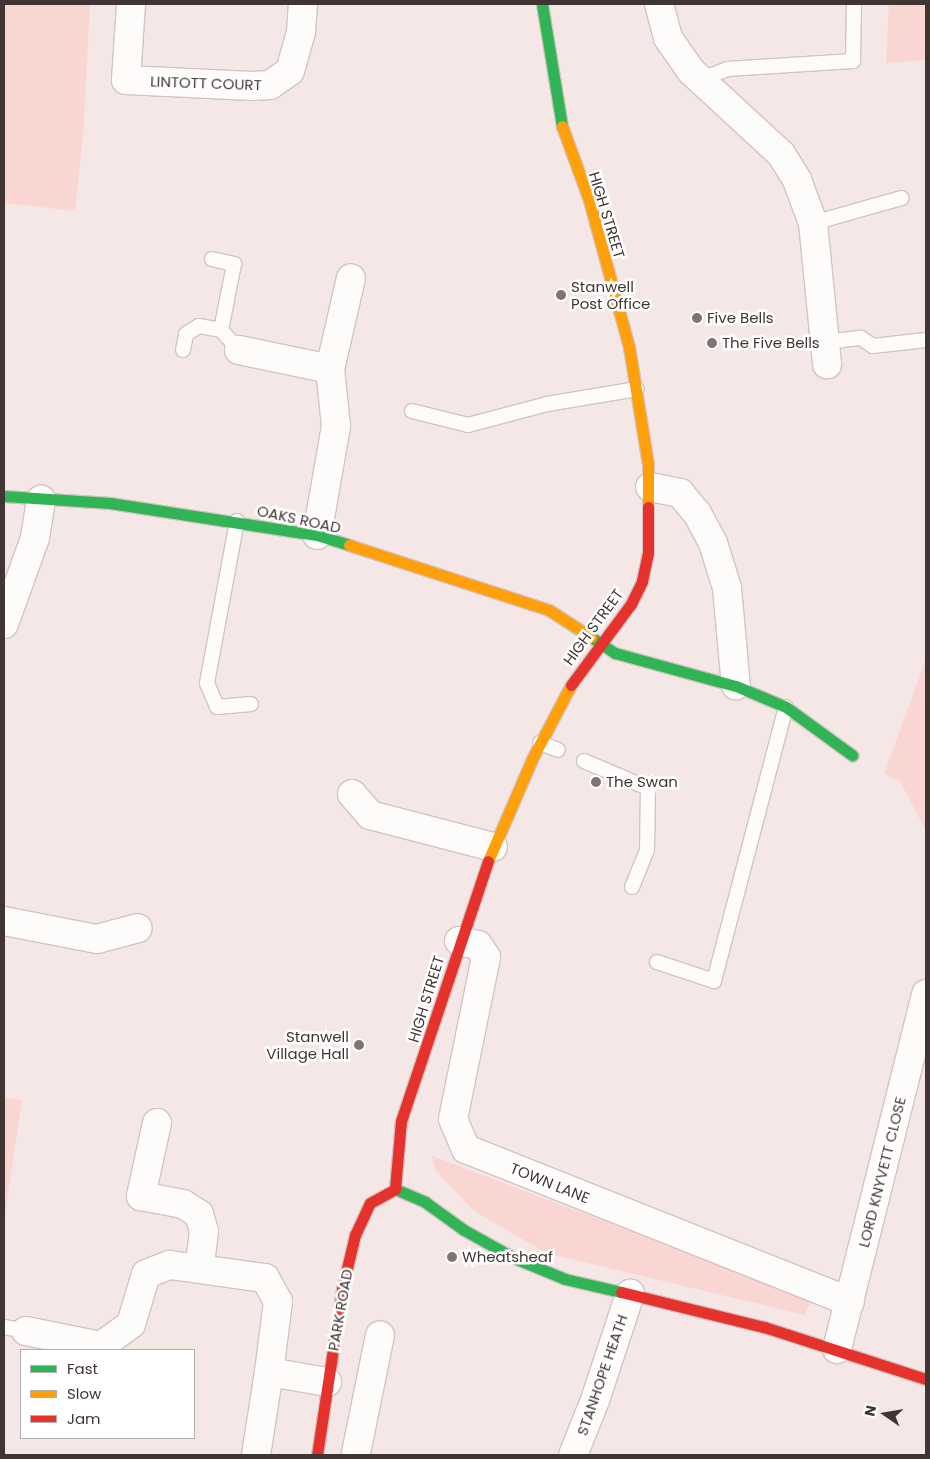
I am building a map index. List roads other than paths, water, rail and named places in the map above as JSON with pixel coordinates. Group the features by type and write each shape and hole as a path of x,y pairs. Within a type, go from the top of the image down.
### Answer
{"street":[{"name":"LINTOTT COURT","path":"131,4 126,80 252,86 270,85 290,71 301,32 303,4"},
{"name":"HIGH STREET","path":"395,1189 401,1120 459,941 493,847 540,743 574,679 631,604 642,581 648,553 650,487 637,389 629,348 589,200 562,125 542,4"},
{"path":"659,4 668,38 699,80 780,154 797,180 813,223 826,353"},
{"path":"317,535 336,426 330,369 351,278"},
{"path":"239,350 330,369"},
{"path":"650,487 680,493 697,513 713,543 727,588 736,686"},
{"name":"OAKS ROAD","path":"4,496 40,500 110,503 237,521 317,535 549,610 615,653 736,686 786,707 852,755"},
{"path":"4,624 35,538 40,500"},
{"path":"352,794 370,814 493,847"},
{"path":"4,921 97,939 138,928"},
{"name":"TOWN LANE","path":"459,941 478,945 486,957 453,1120 466,1149 850,1302"},
{"name":"LORD KNYVETT CLOSE","path":"837,1349 926,994"},
{"path":"157,1122 141,1196 183,1204 199,1214 204,1231 199,1270"},
{"path":"395,1189 425,1202 464,1230 514,1258 565,1280 764,1327 926,1379"},
{"name":"PARK ROAD","path":"356,1454 317,1451 327,1382 342,1289 355,1235 370,1203 395,1189"},
{"path":"15,1329 101,1346 131,1324 146,1274 170,1265 264,1278 278,1301 256,1455"},
{"name":"STANHOPE HEATH","path":"573,1455 595,1400 630,1294"},
{"path":"356,1454 380,1335"},
{"path":"269,1372 327,1382"}],"lane":[{"path":"699,80 727,69 853,61 854,4"},
{"path":"813,223 902,198"},
{"path":"212,260 234,264 221,330"},
{"path":"183,350 186,334 199,326 221,330 239,350"},
{"path":"826,353 861,338 873,346 926,340"},
{"path":"412,411 468,425 547,404 637,389"},
{"path":"237,521 207,683 217,707 251,704"},
{"path":"657,962 714,981 786,707"},
{"path":"540,743 558,750"},
{"path":"584,761 648,788 647,850 632,887"}],"place":[{"name":"Stanwell Post Office","path":"561,295"},
{"name":"Five Bells","path":"697,318"},
{"name":"The Five Bells","path":"712,343"},
{"name":"The Swan","path":"596,782"},
{"name":"Stanwell Village Hall","path":"359,1045"},
{"name":"Wheatsheaf","path":"452,1257"}]}
